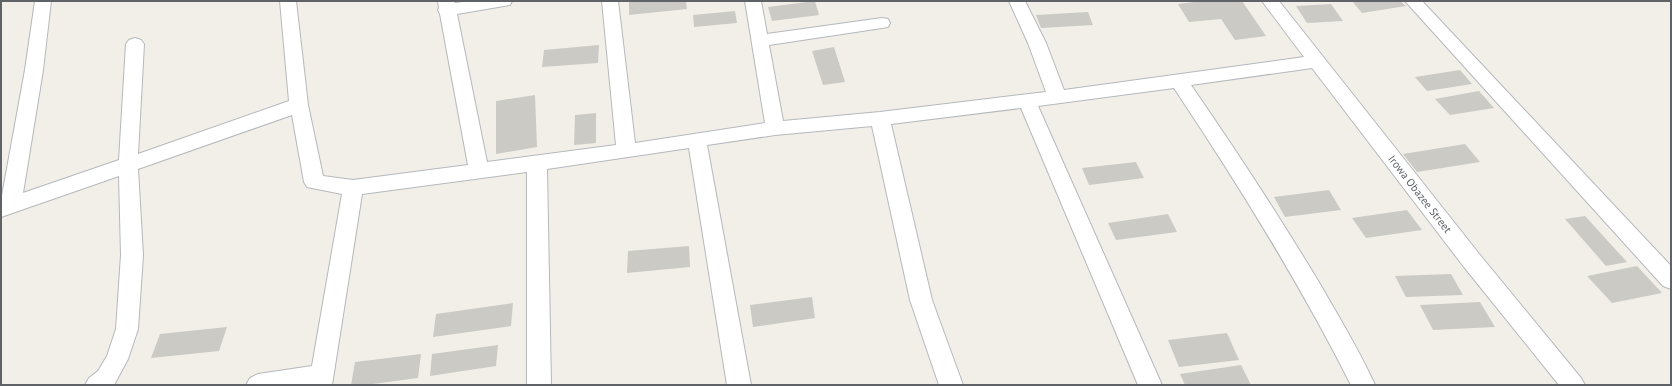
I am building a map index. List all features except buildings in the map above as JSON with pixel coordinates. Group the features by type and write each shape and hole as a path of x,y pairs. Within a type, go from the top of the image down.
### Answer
{"street":[{"path":"6,207 34,70 43,1"},
{"path":"288,1 299,105 314,182 353,188 626,151 775,128 880,119 1180,82 1317,61"},
{"path":"478,170 446,6 504,1"},
{"path":"610,1 626,151"},
{"path":"753,1 775,128"},
{"path":"1017,1 1037,43 1057,97"},
{"name":"Irowa Obazee Street","path":"1270,1 1472,261 1573,385"},
{"path":"1414,1 1671,280"},
{"path":"761,41 882,23"},
{"path":"97,385 106,378 118,359 127,329 132,255 128,164 134,44"},
{"path":"1180,82 1266,213 1363,385"},
{"path":"1027,100 1150,385"},
{"path":"6,207 299,105"},
{"path":"880,119 921,300 951,385"},
{"path":"697,140 739,385"},
{"path":"537,162 539,385"},
{"path":"258,385 321,380 353,188"}]}
